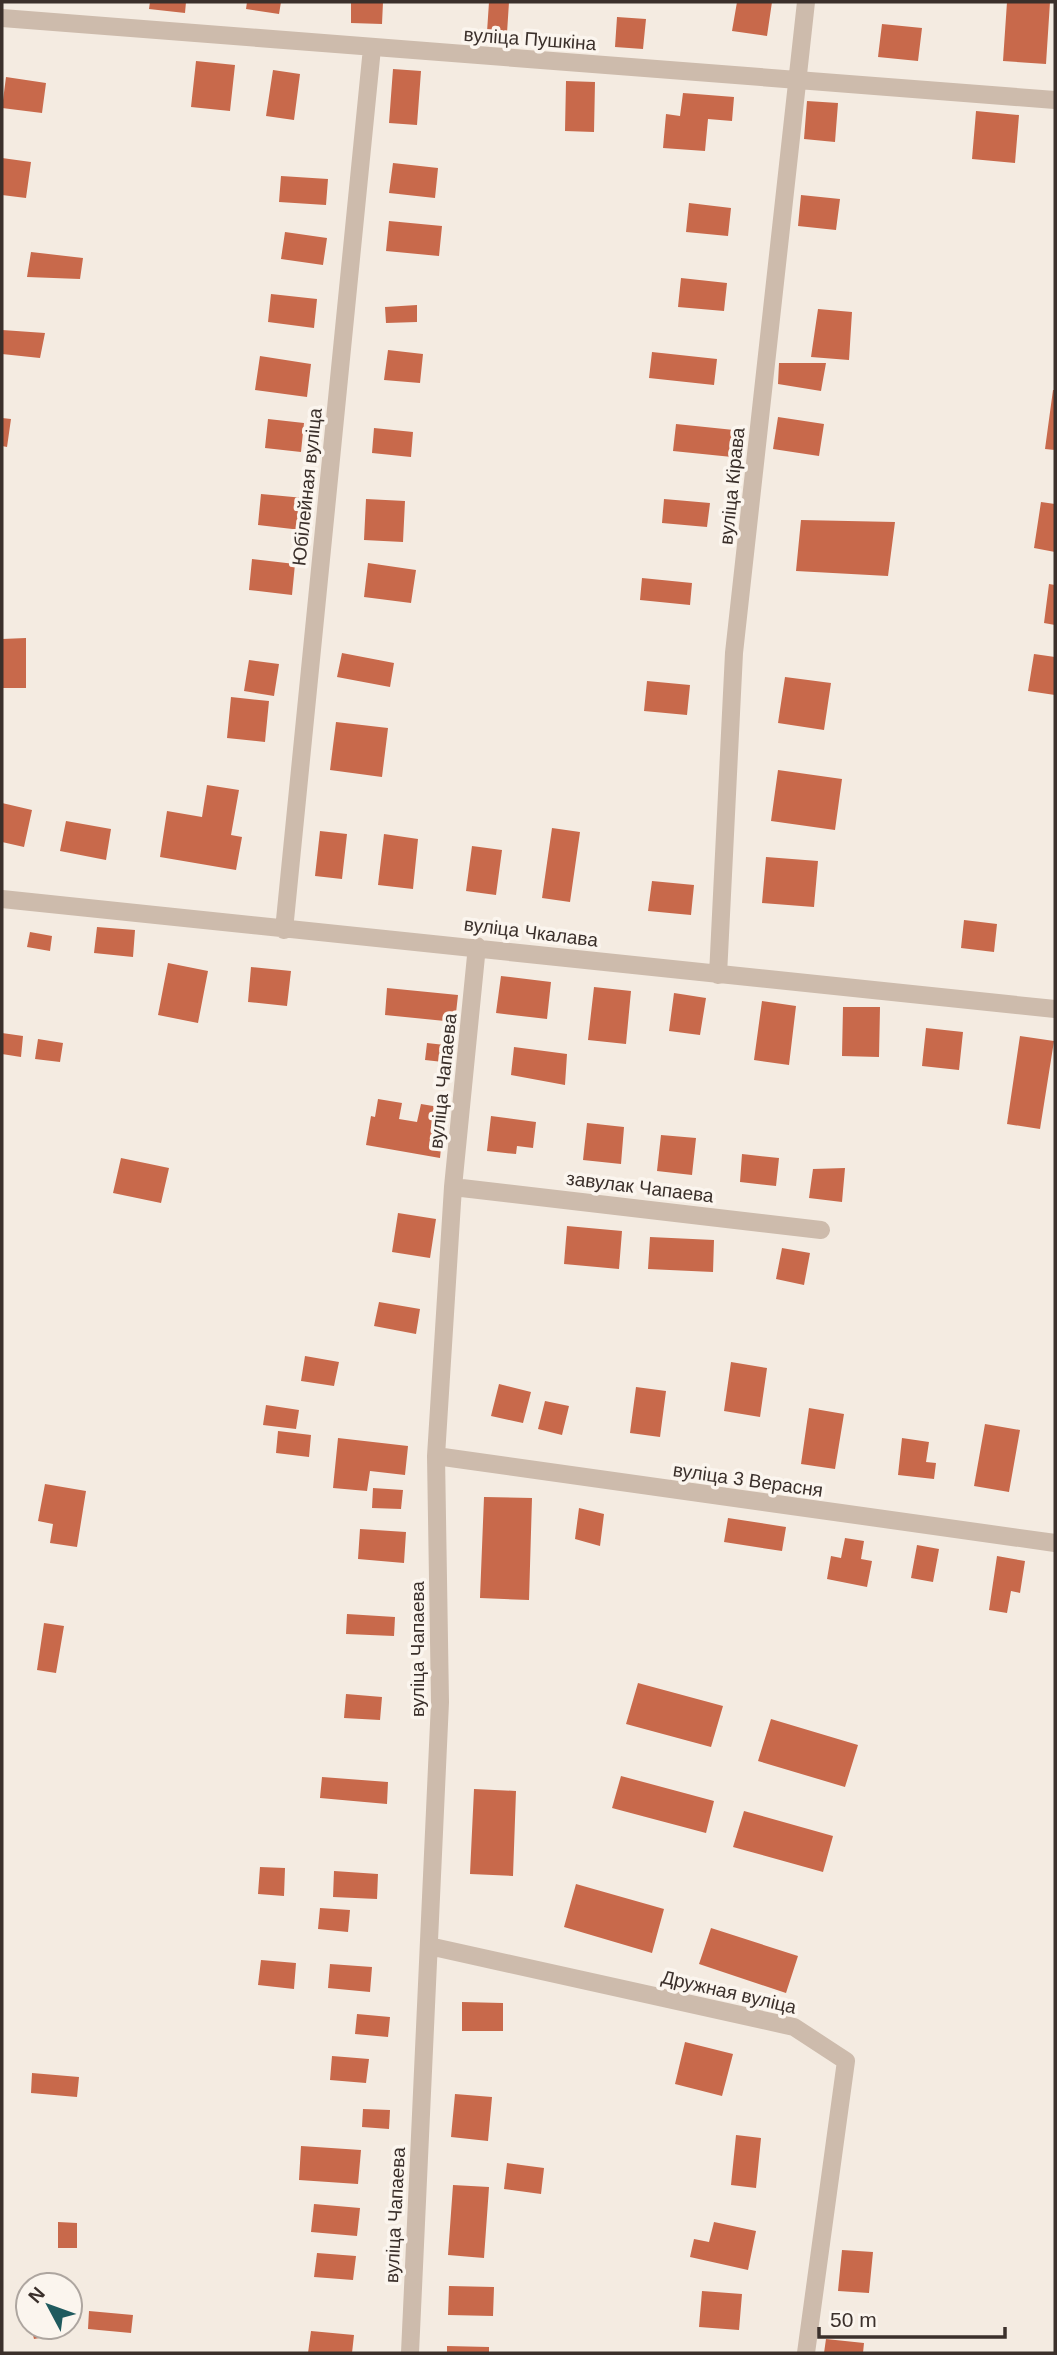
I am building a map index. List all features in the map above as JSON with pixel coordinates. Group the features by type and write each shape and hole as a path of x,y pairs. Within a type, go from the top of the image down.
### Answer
{"street":[{"name":"вуліца Кірава","path":"718,975 734,653 806,2"},
{"name":"вуліца Пушкіна","path":"2,18 1055,100"},
{"name":"Юбілейная вуліца","path":"284,930 372,48"},
{"name":"вуліца Чкалава","path":"2,899 284,930 477,946 718,975 1055,1009"},
{"name":"вуліца Чапаева","path":"410,2353 440,1702 436,1456 453,1187 477,946"},
{"name":"завулак Чапаева","path":"453,1187 821,1230"},
{"name":"вуліца 3 Верасня","path":"436,1456 1055,1543"},
{"name":"Дружная вуліца","path":"429,1946 794,2027 846,2061 806,2353"}],"building":[{"path":"150,2 186,2 185,13 149,9"},
{"path":"247,2 281,2 279,14 246,9"},
{"path":"351,2 383,2 382,24 351,23"},
{"path":"489,2 509,2 507,33 487,32"},
{"path":"737,2 772,2 767,36 732,31"},
{"path":"1007,2 1050,2 1046,64 1003,61"},
{"path":"617,17 646,19 643,49 615,47"},
{"path":"882,24 922,28 918,61 878,57"},
{"path":"196,61 235,65 230,111 191,107"},
{"path":"393,69 421,71 417,125 389,123"},
{"path":"273,70 300,74 294,120 266,116"},
{"path":"6,77 46,83 42,113 2,108"},
{"path":"566,81 595,82 594,132 565,131"},
{"path":"683,93 734,97 732,121 708,119 705,151 663,148 666,114 680,116"},
{"path":"807,101 838,103 835,142 804,139"},
{"path":"976,111 1019,115 1015,163 972,159"},
{"path":"2,158 31,162 26,198 2,195"},
{"path":"393,163 438,168 435,198 389,193"},
{"path":"281,176 328,179 326,205 279,202"},
{"path":"801,195 840,199 836,230 798,226"},
{"path":"689,203 731,208 728,236 686,232"},
{"path":"389,221 442,226 439,256 386,251"},
{"path":"285,232 327,238 323,265 281,259"},
{"path":"31,252 83,258 80,279 27,277"},
{"path":"681,278 727,283 724,311 678,307"},
{"path":"271,294 317,299 314,328 268,322"},
{"path":"417,305 417,322 386,323 385,307"},
{"path":"818,309 852,312 849,360 811,357"},
{"path":"2,330 45,333 40,358 2,354"},
{"path":"388,350 423,354 420,383 384,380"},
{"path":"652,352 717,359 714,385 649,378"},
{"path":"260,356 311,364 307,397 255,390"},
{"path":"779,363 826,363 821,391 778,384"},
{"path":"1055,390 1055,450 1045,449"},
{"path":"778,417 824,424 819,456 773,449"},
{"path":"2,418 11,419 7,447 2,446"},
{"path":"268,419 304,423 301,452 265,448"},
{"path":"676,424 734,430 732,457 673,451"},
{"path":"374,428 413,432 411,457 372,453"},
{"path":"261,494 304,498 301,530 258,525"},
{"path":"366,499 405,501 403,542 364,540"},
{"path":"664,499 710,503 707,527 662,523"},
{"path":"1041,502 1055,504 1055,552 1034,548"},
{"path":"801,520 895,522 888,576 796,571"},
{"path":"252,559 295,564 292,595 249,590"},
{"path":"368,563 416,570 411,603 364,597"},
{"path":"642,578 692,583 690,605 640,600"},
{"path":"1049,584 1055,585 1055,625 1044,623"},
{"path":"26,638 26,688 2,688 2,639"},
{"path":"342,653 394,663 390,687 337,677"},
{"path":"1034,654 1055,657 1055,695 1028,691"},
{"path":"249,660 279,664 274,696 244,691"},
{"path":"785,677 831,683 824,730 778,723"},
{"path":"647,681 690,685 687,715 644,711"},
{"path":"231,697 269,701 265,742 227,738"},
{"path":"336,722 388,728 382,777 330,770"},
{"path":"778,770 842,779 835,830 771,821"},
{"path":"207,785 239,790 231,835 242,837 236,870 160,857 167,811 202,817"},
{"path":"2,803 32,810 24,847 2,842"},
{"path":"66,821 111,829 106,860 60,851"},
{"path":"552,828 580,832 570,902 542,898"},
{"path":"320,831 347,834 342,879 315,876"},
{"path":"384,834 418,839 413,889 378,885"},
{"path":"472,846 502,850 496,895 466,891"},
{"path":"766,857 818,861 814,907 762,903"},
{"path":"652,881 694,885 691,915 648,911"},
{"path":"964,920 997,924 994,952 961,948"},
{"path":"97,927 135,930 133,957 94,953"},
{"path":"30,932 52,936 50,951 27,947"},
{"path":"168,963 208,971 198,1023 158,1015"},
{"path":"251,967 291,971 287,1006 248,1002"},
{"path":"501,976 551,982 547,1019 496,1013"},
{"path":"594,987 631,991 626,1044 588,1040"},
{"path":"387,988 458,995 455,1022 385,1015"},
{"path":"674,993 706,998 700,1035 669,1031"},
{"path":"762,1001 796,1006 789,1065 754,1060"},
{"path":"843,1007 880,1007 879,1057 842,1056"},
{"path":"926,1028 963,1032 959,1070 922,1066"},
{"path":"2,1033 23,1036 21,1057 2,1054"},
{"path":"1020,1036 1054,1041 1040,1129 1007,1124"},
{"path":"38,1039 63,1043 60,1062 35,1059"},
{"path":"427,1043 454,1046 452,1063 425,1060"},
{"path":"514,1047 567,1054 565,1085 511,1075"},
{"path":"378,1099 402,1103 399,1119 417,1122 421,1104 445,1108 440,1158 366,1145 371,1116 375,1117"},
{"path":"491,1116 536,1122 533,1148 517,1146 516,1154 487,1151"},
{"path":"587,1123 624,1127 621,1164 583,1160"},
{"path":"661,1135 696,1138 692,1175 657,1171"},
{"path":"742,1154 779,1158 776,1186 740,1182"},
{"path":"121,1158 169,1168 161,1203 113,1193"},
{"path":"845,1168 842,1202 809,1198 813,1169"},
{"path":"398,1213 436,1219 430,1258 392,1252"},
{"path":"567,1226 622,1231 619,1269 564,1264"},
{"path":"650,1237 714,1240 713,1272 648,1269"},
{"path":"782,1248 810,1253 804,1285 776,1279"},
{"path":"379,1302 420,1309 416,1334 374,1326"},
{"path":"305,1356 339,1362 334,1386 301,1381"},
{"path":"731,1362 767,1368 760,1417 724,1411"},
{"path":"499,1384 531,1392 523,1423 491,1416"},
{"path":"636,1387 666,1391 660,1437 630,1433"},
{"path":"545,1401 569,1406 562,1435 538,1429"},
{"path":"266,1405 299,1410 296,1429 263,1425"},
{"path":"809,1408 844,1414 835,1469 801,1464"},
{"path":"985,1424 1020,1430 1009,1492 974,1486"},
{"path":"278,1431 311,1435 309,1457 276,1453"},
{"path":"338,1438 408,1446 405,1475 370,1471 367,1491 333,1488"},
{"path":"902,1438 929,1442 926,1462 936,1463 934,1479 898,1475"},
{"path":"45,1484 86,1491 77,1547 50,1543 53,1524 38,1521"},
{"path":"373,1488 403,1490 401,1509 372,1508"},
{"path":"484,1497 532,1498 529,1600 480,1598"},
{"path":"579,1508 604,1514 600,1546 575,1539"},
{"path":"728,1518 786,1527 782,1551 724,1542"},
{"path":"360,1529 406,1532 404,1563 358,1559"},
{"path":"845,1538 864,1541 861,1559 872,1561 867,1587 827,1579 831,1556 841,1558"},
{"path":"917,1545 939,1549 933,1582 911,1578"},
{"path":"997,1556 1025,1561 1020,1593 1011,1591 1007,1613 989,1610"},
{"path":"347,1614 395,1617 394,1636 346,1634"},
{"path":"44,1623 64,1626 56,1673 37,1670"},
{"path":"638,1683 723,1706 711,1747 626,1724"},
{"path":"346,1694 382,1697 380,1720 344,1718"},
{"path":"771,1719 858,1745 845,1787 758,1761"},
{"path":"621,1776 714,1801 706,1833 612,1808"},
{"path":"322,1777 388,1782 387,1804 320,1798"},
{"path":"474,1789 516,1791 513,1876 470,1874"},
{"path":"744,1811 833,1836 823,1872 733,1847"},
{"path":"260,1867 285,1868 284,1896 258,1894"},
{"path":"334,1871 378,1874 377,1899 333,1897"},
{"path":"576,1884 664,1909 652,1953 564,1927"},
{"path":"320,1908 350,1910 348,1932 318,1929"},
{"path":"711,1928 798,1956 786,1993 699,1964"},
{"path":"261,1960 296,1963 294,1989 258,1985"},
{"path":"330,1964 372,1967 370,1992 328,1988"},
{"path":"462,2002 503,2003 503,2031 462,2031"},
{"path":"357,2014 390,2017 388,2037 355,2034"},
{"path":"685,2042 733,2054 722,2096 675,2084"},
{"path":"332,2056 369,2059 366,2083 330,2080"},
{"path":"32,2073 79,2077 77,2097 31,2093"},
{"path":"455,2094 492,2097 488,2141 451,2137"},
{"path":"363,2109 390,2110 389,2129 362,2127"},
{"path":"736,2135 761,2138 756,2188 731,2185"},
{"path":"301,2146 361,2150 358,2184 299,2180"},
{"path":"507,2163 544,2168 541,2194 504,2189"},
{"path":"453,2185 489,2187 484,2258 448,2255"},
{"path":"314,2204 360,2208 357,2236 311,2232"},
{"path":"58,2222 77,2223 77,2248 58,2248"},
{"path":"714,2222 756,2231 748,2270 690,2257 694,2239 709,2242"},
{"path":"842,2250 873,2252 869,2293 838,2291"},
{"path":"317,2253 356,2256 353,2280 314,2277"},
{"path":"449,2286 494,2287 493,2316 448,2315"},
{"path":"702,2291 742,2294 739,2330 699,2327"},
{"path":"89,2311 133,2315 131,2333 88,2329"},
{"path":"311,2331 354,2335 352,2353 308,2353"},
{"path":"826,2339 864,2343 863,2353 824,2353"},
{"path":"447,2346 489,2347 489,2353 447,2353"}]}
